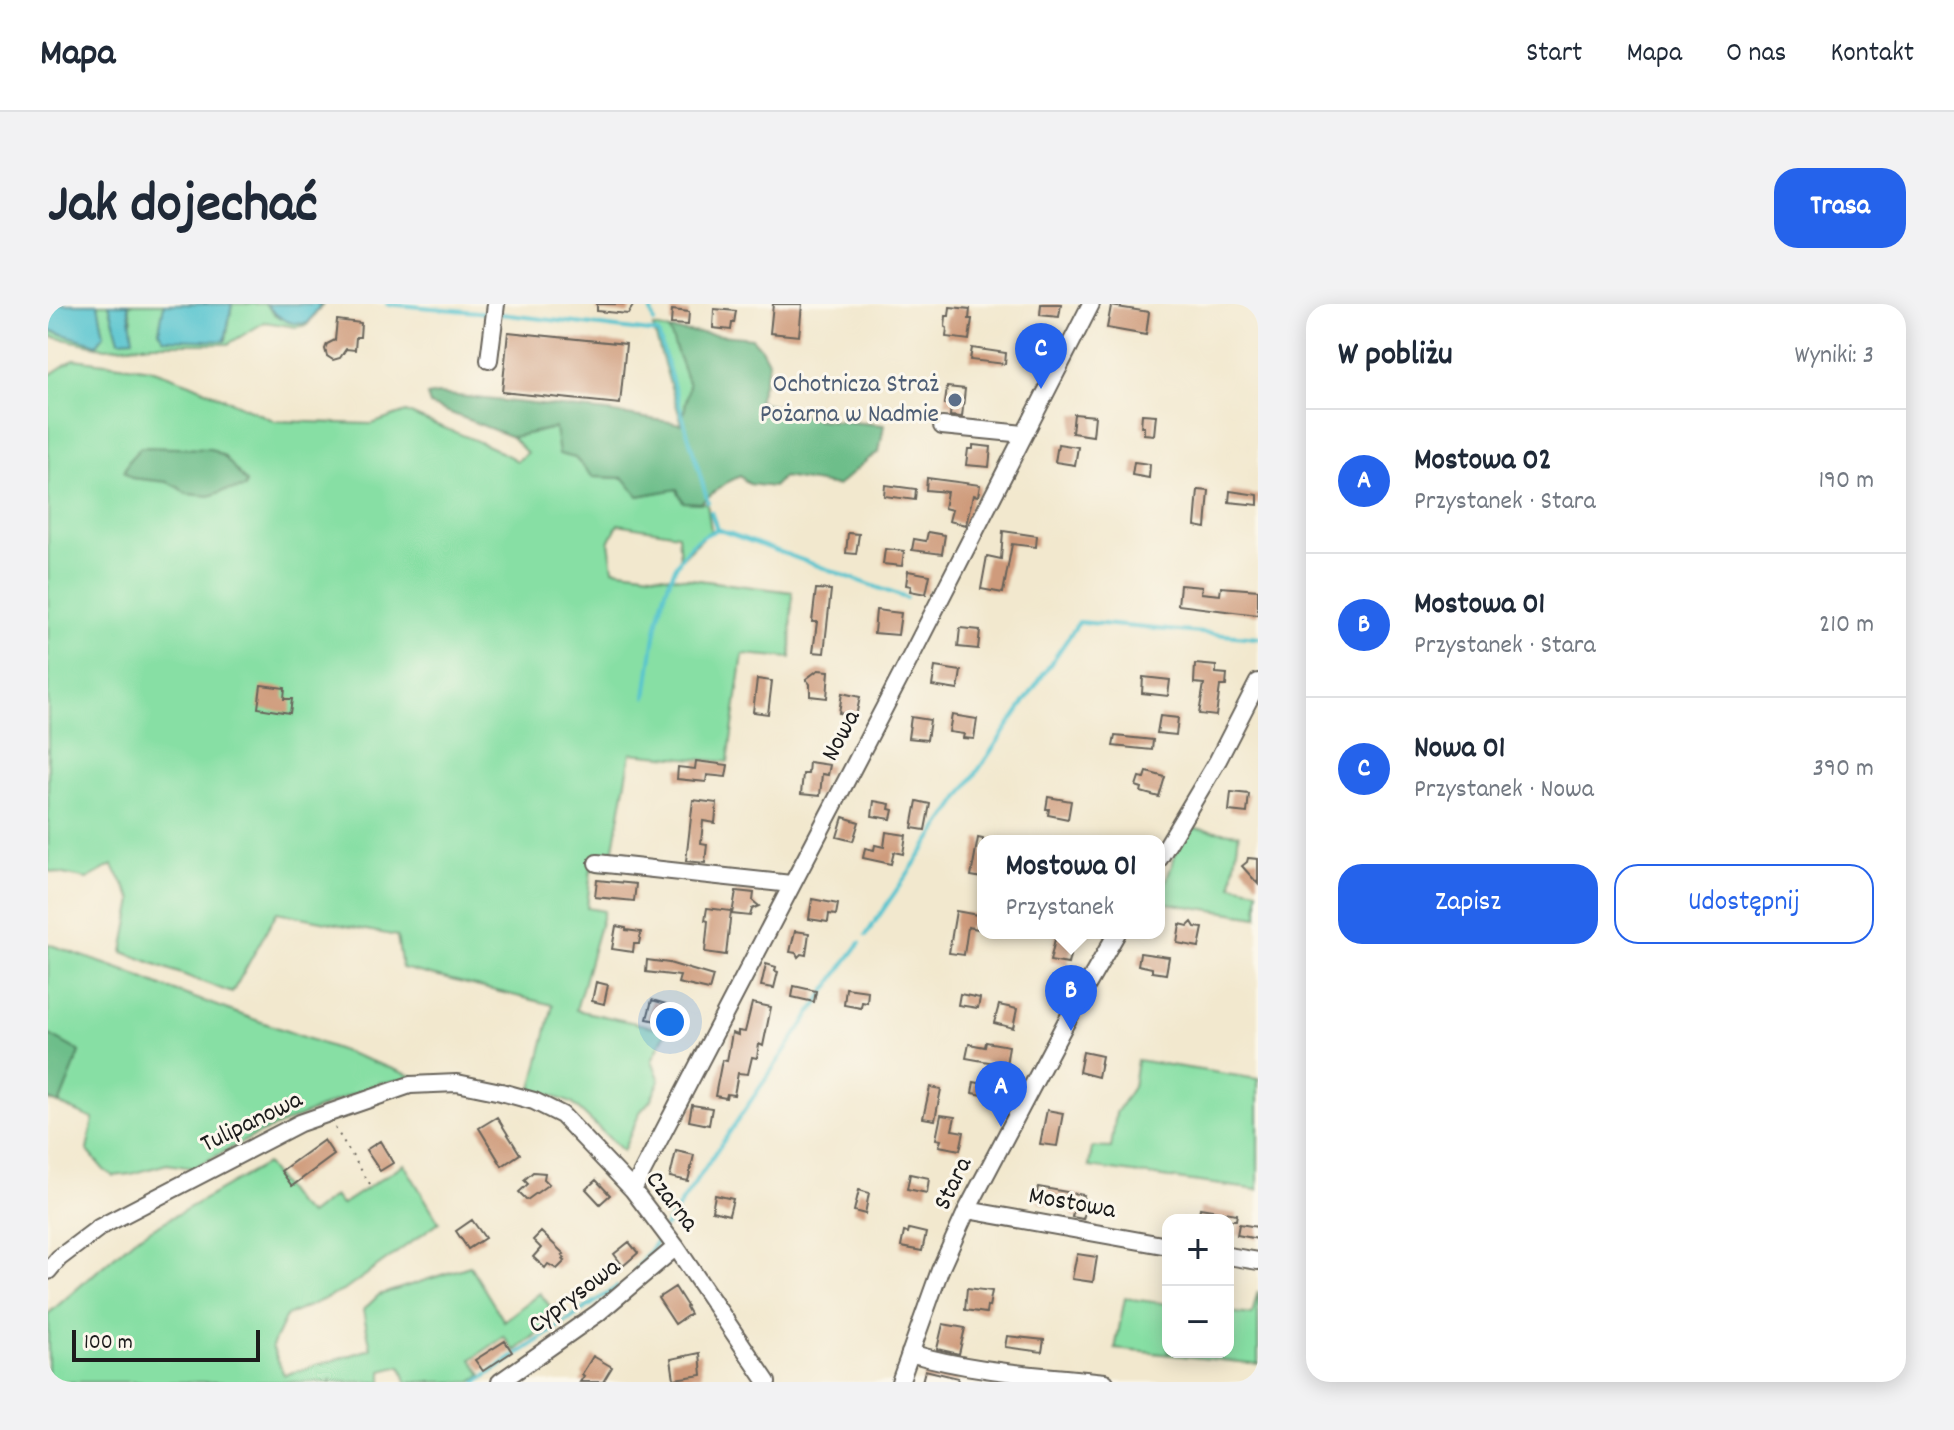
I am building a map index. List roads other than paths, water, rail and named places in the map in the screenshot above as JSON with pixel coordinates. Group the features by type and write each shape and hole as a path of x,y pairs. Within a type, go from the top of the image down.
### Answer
{"street":[{"path":"489,360 496,304"},
{"name":"Nowa","path":"633,1190 1091,304"},
{"path":"942,426 1024,434"},
{"path":"1165,849 1218,760 1258,682"},
{"path":"597,863 791,884"},
{"name":"Stara","path":"900,1382 940,1270 967,1210 1114,939"},
{"name":"Tulipanowa","path":"48,1271 59,1258 100,1227 300,1123 410,1085 457,1083 501,1092"},
{"name":"Czarna","path":"501,1092 534,1101 562,1115 633,1190 767,1382"},
{"name":"Mostowa","path":"967,1210 1162,1245"},
{"name":"Cyprysowa","path":"500,1382 598,1313 668,1237"},
{"path":"1234,1257 1258,1261"},
{"path":"910,1353 975,1368 1105,1382"}],"water":[{"path":"48,304 98,304 104,335 97,344 48,330"},
{"path":"109,304 128,304 133,339 119,340"},
{"path":"164,304 232,304 225,341 164,339 159,332"},
{"path":"266,304 321,304 308,323 301,324 284,320"}],"waterway":[{"path":"387,304 489,313"},
{"path":"649,304 654,322"},
{"path":"501,314 658,333 708,502"},
{"path":"711,512 717,529 906,598"},
{"path":"646,697 660,610 675,568 686,551 700,538 717,529"},
{"path":"866,935 1079,622 1258,638"},
{"path":"665,1227 860,943"},
{"path":"636,1270 661,1235"},
{"path":"477,1382 617,1287"}],"place":[{"name":"Nowa 01","path":"1041,389"},
{"name":"Ochotnicza Straż Pożarna w Nadmie","path":"955,400"},
{"name":"Mostowa 01","path":"1071,1031"},
{"name":"Mostowa 02","path":"1001,1127"}]}
